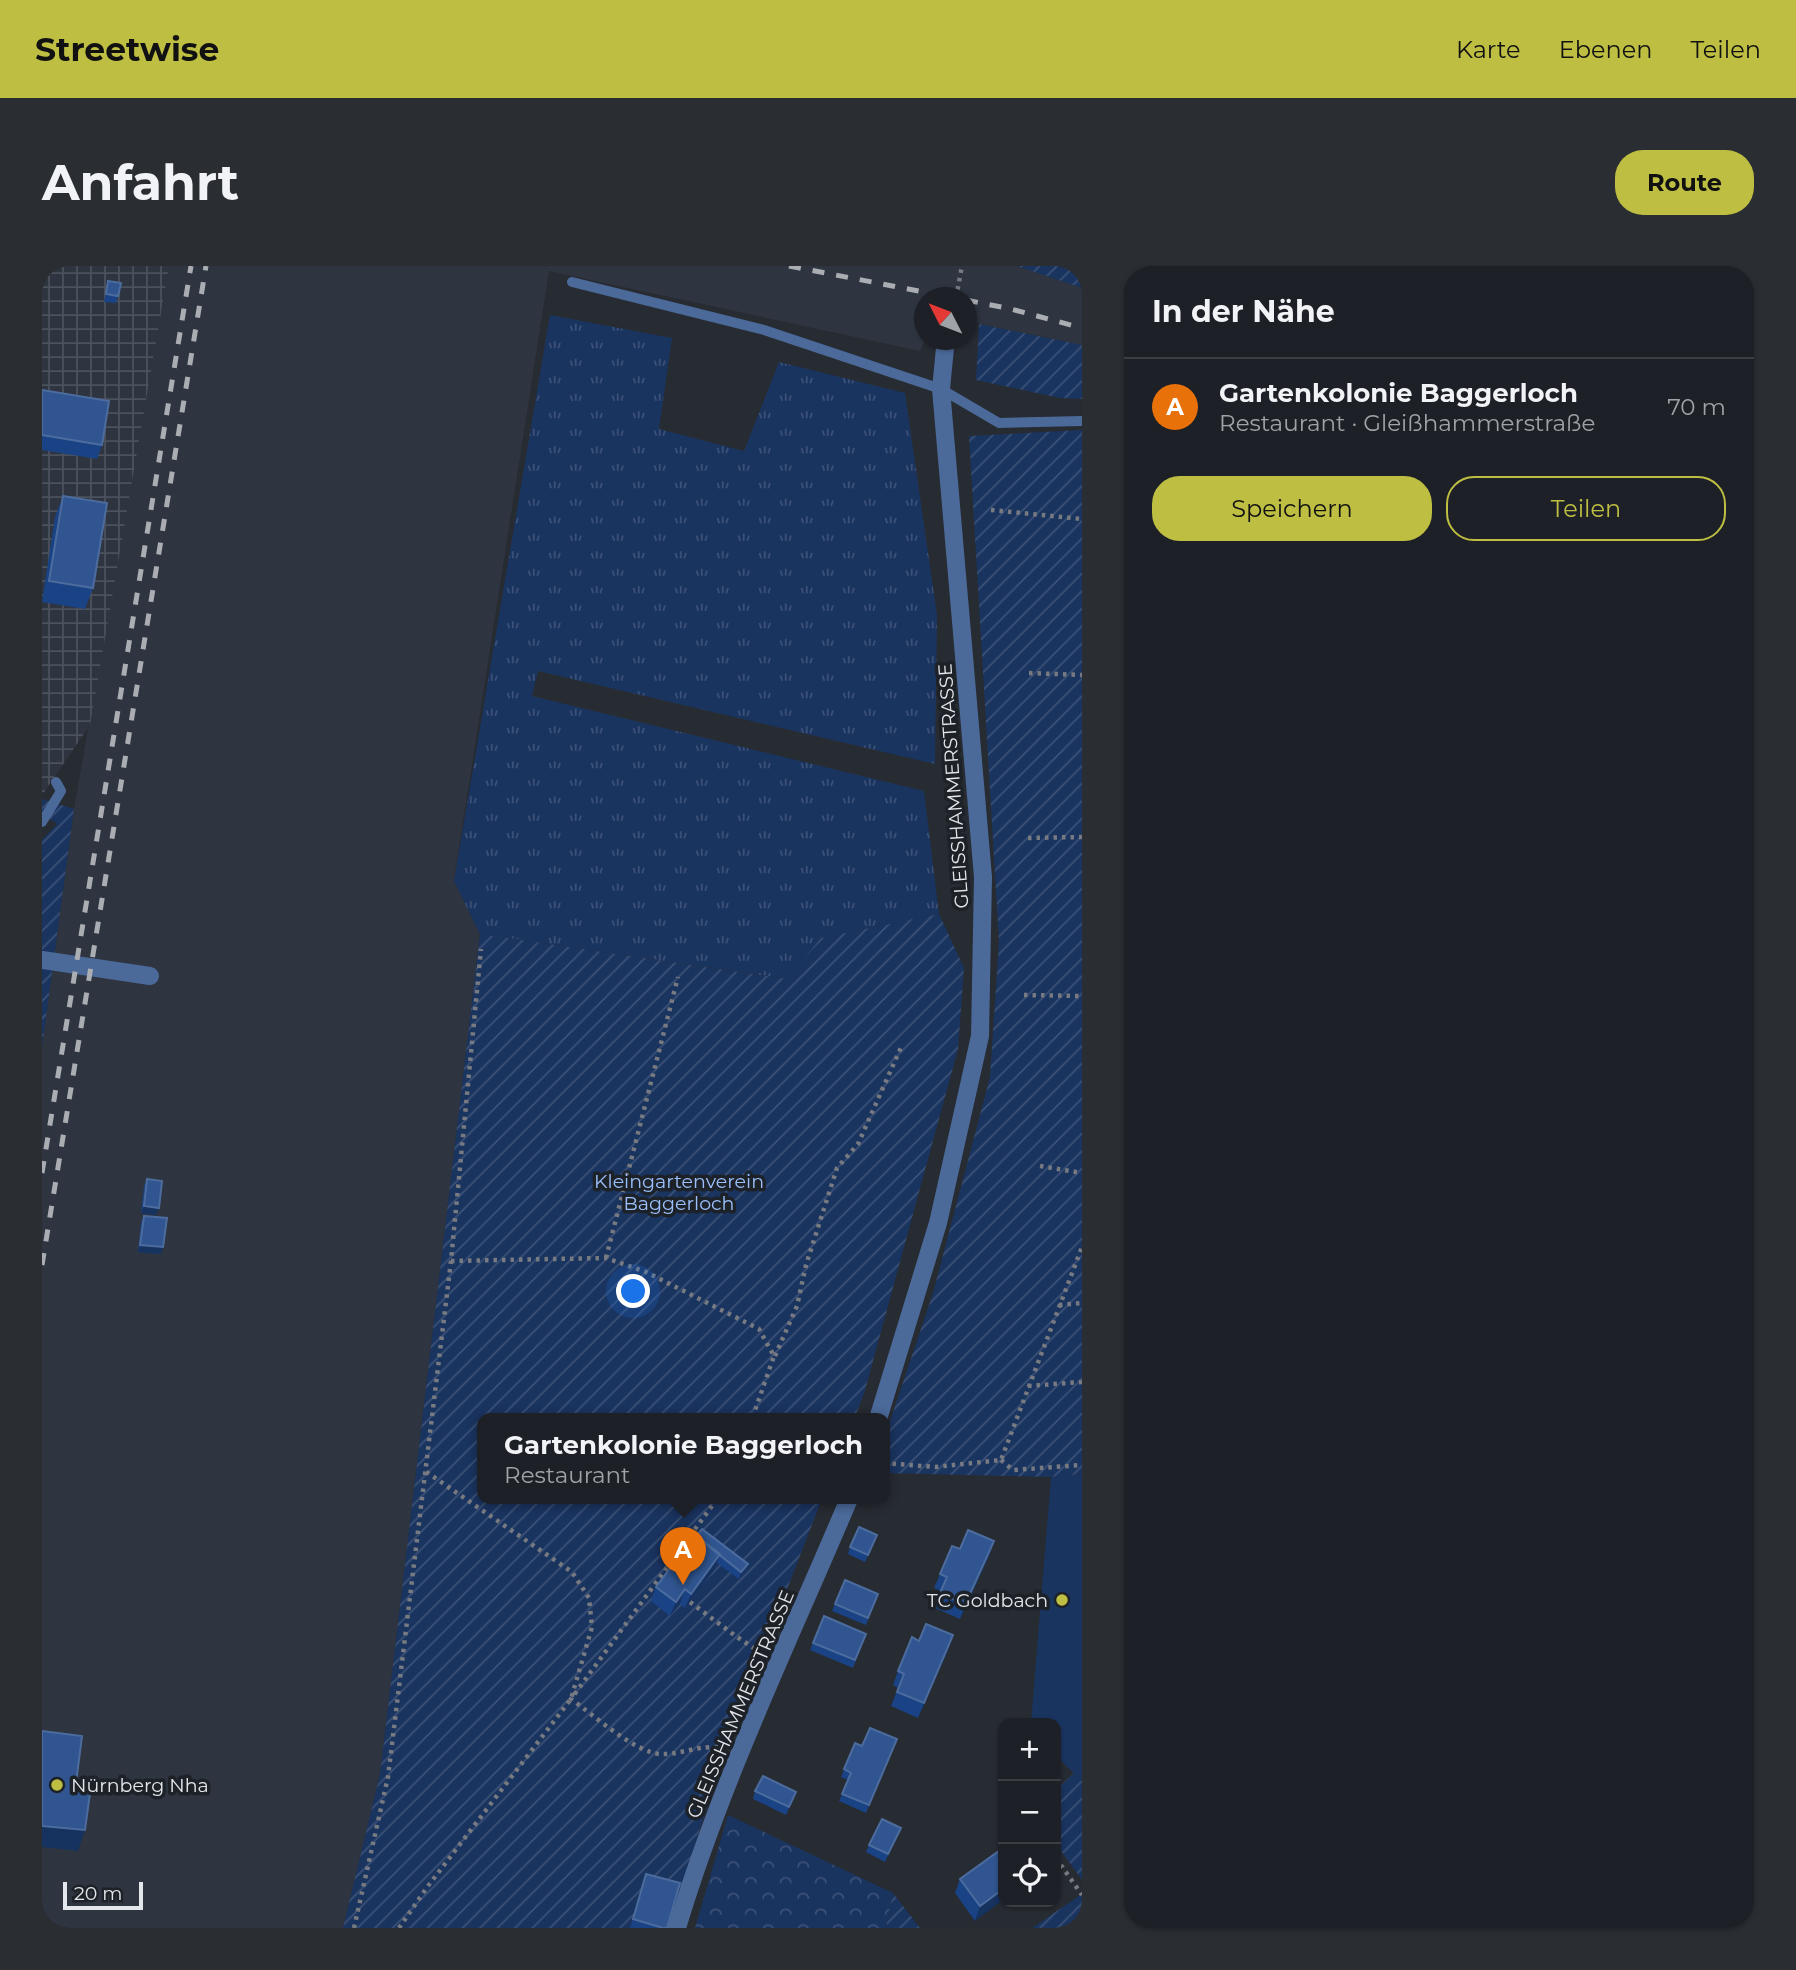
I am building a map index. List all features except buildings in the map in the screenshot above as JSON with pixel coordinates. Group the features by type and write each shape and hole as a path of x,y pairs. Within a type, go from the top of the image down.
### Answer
{"street":[{"name":"GLEISSHAMMERSTRASSE","path":"880,1413 938,1223 980,1036 983,877 941,389 945,350"},
{"path":"42,960 150,976"},
{"name":"GLEISSHAMMERSTRASSE","path":"677,1928 721,1799 847,1504"}],"lane":[{"path":"572,282 764,330 941,389 999,423 1082,421"},
{"path":"42,822 61,791 55,782"}],"path":[{"path":"958,287 962,266"},
{"path":"991,510 1082,519"},
{"path":"1029,673 1082,675"},
{"path":"1028,838 1082,837"},
{"path":"354,1928 388,1777 451,1261 481,949"},
{"path":"606,1258 678,977"},
{"path":"1024,995 1082,996"},
{"path":"754,1413 774,1356 797,1306 806,1265 837,1168 858,1144 902,1045"},
{"path":"1040,1166 1082,1173"},
{"path":"1000,1460 1082,1247"},
{"path":"451,1261 606,1258 646,1272 759,1329 774,1356"},
{"path":"1059,1305 1082,1303"},
{"path":"1028,1386 1082,1382"},
{"path":"890,1463 935,1467 1000,1460 1013,1470 1082,1465"},
{"path":"425,1471 572,1572 589,1598 592,1627 571,1699"},
{"path":"399,1928 713,1504"},
{"path":"690,1602 756,1650"},
{"path":"571,1699 641,1749 657,1754 679,1754 710,1746 740,1755"},
{"path":"1061,1865 1082,1895"}],"shaded area":[{"path":"42,266 169,266 90,725 42,795"},
{"path":"169,266 1017,266 1082,288 1082,345 977,323 977,287 914,287 914,350 549,271 454,880 480,934 380,1774 343,1928 42,1928 42,1047 74,809"}],"green space":[{"path":"1017,266 1082,266 1082,288"},
{"path":"550,315 672,338 659,429 744,451 779,362 905,393 937,615 935,764 538,671 532,696 924,791 939,914 822,938 788,979 480,934 454,881"},
{"path":"979,324 1082,345 1082,399 1060,398 976,380"},
{"path":"1082,430 1082,1474 1051,1477 890,1473 890,1421 933,1293 990,1077 999,942 969,436"},
{"path":"42,799 74,809 42,1047 42,840 57,824 42,813"},
{"name":"Kleingartenverein Baggerloch","path":"939,914 964,968 958,1049 864,1394 856,1413 477,1413 477,1504 820,1504 725,1749 669,1928 343,1928 380,1774 480,934 787,979 821,938"},
{"name":"TC Goldbach","path":"1082,1474 1082,1781 1061,1761 1061,1718 1031,1718 1051,1477"},
{"path":"1074,1773 1082,1781 1082,1880 1061,1851 1061,1785"},
{"path":"728,1815 893,1893 886,1928 695,1928"},
{"path":"893,1893 920,1928 886,1928"},
{"path":"1082,1894 1082,1928 1032,1928"}],"railway":[{"path":"42,1173 191,266"},
{"path":"42,1265 206,266"},
{"path":"789,266 914,290"},
{"path":"977,302 1082,328"}],"place":[{"name":"Gartenkolonie Baggerloch","path":"683,1585"},
{"name":"TC Goldbach","path":"1062,1600"},
{"name":"Nürnberg Nha","path":"57,1785"}]}
